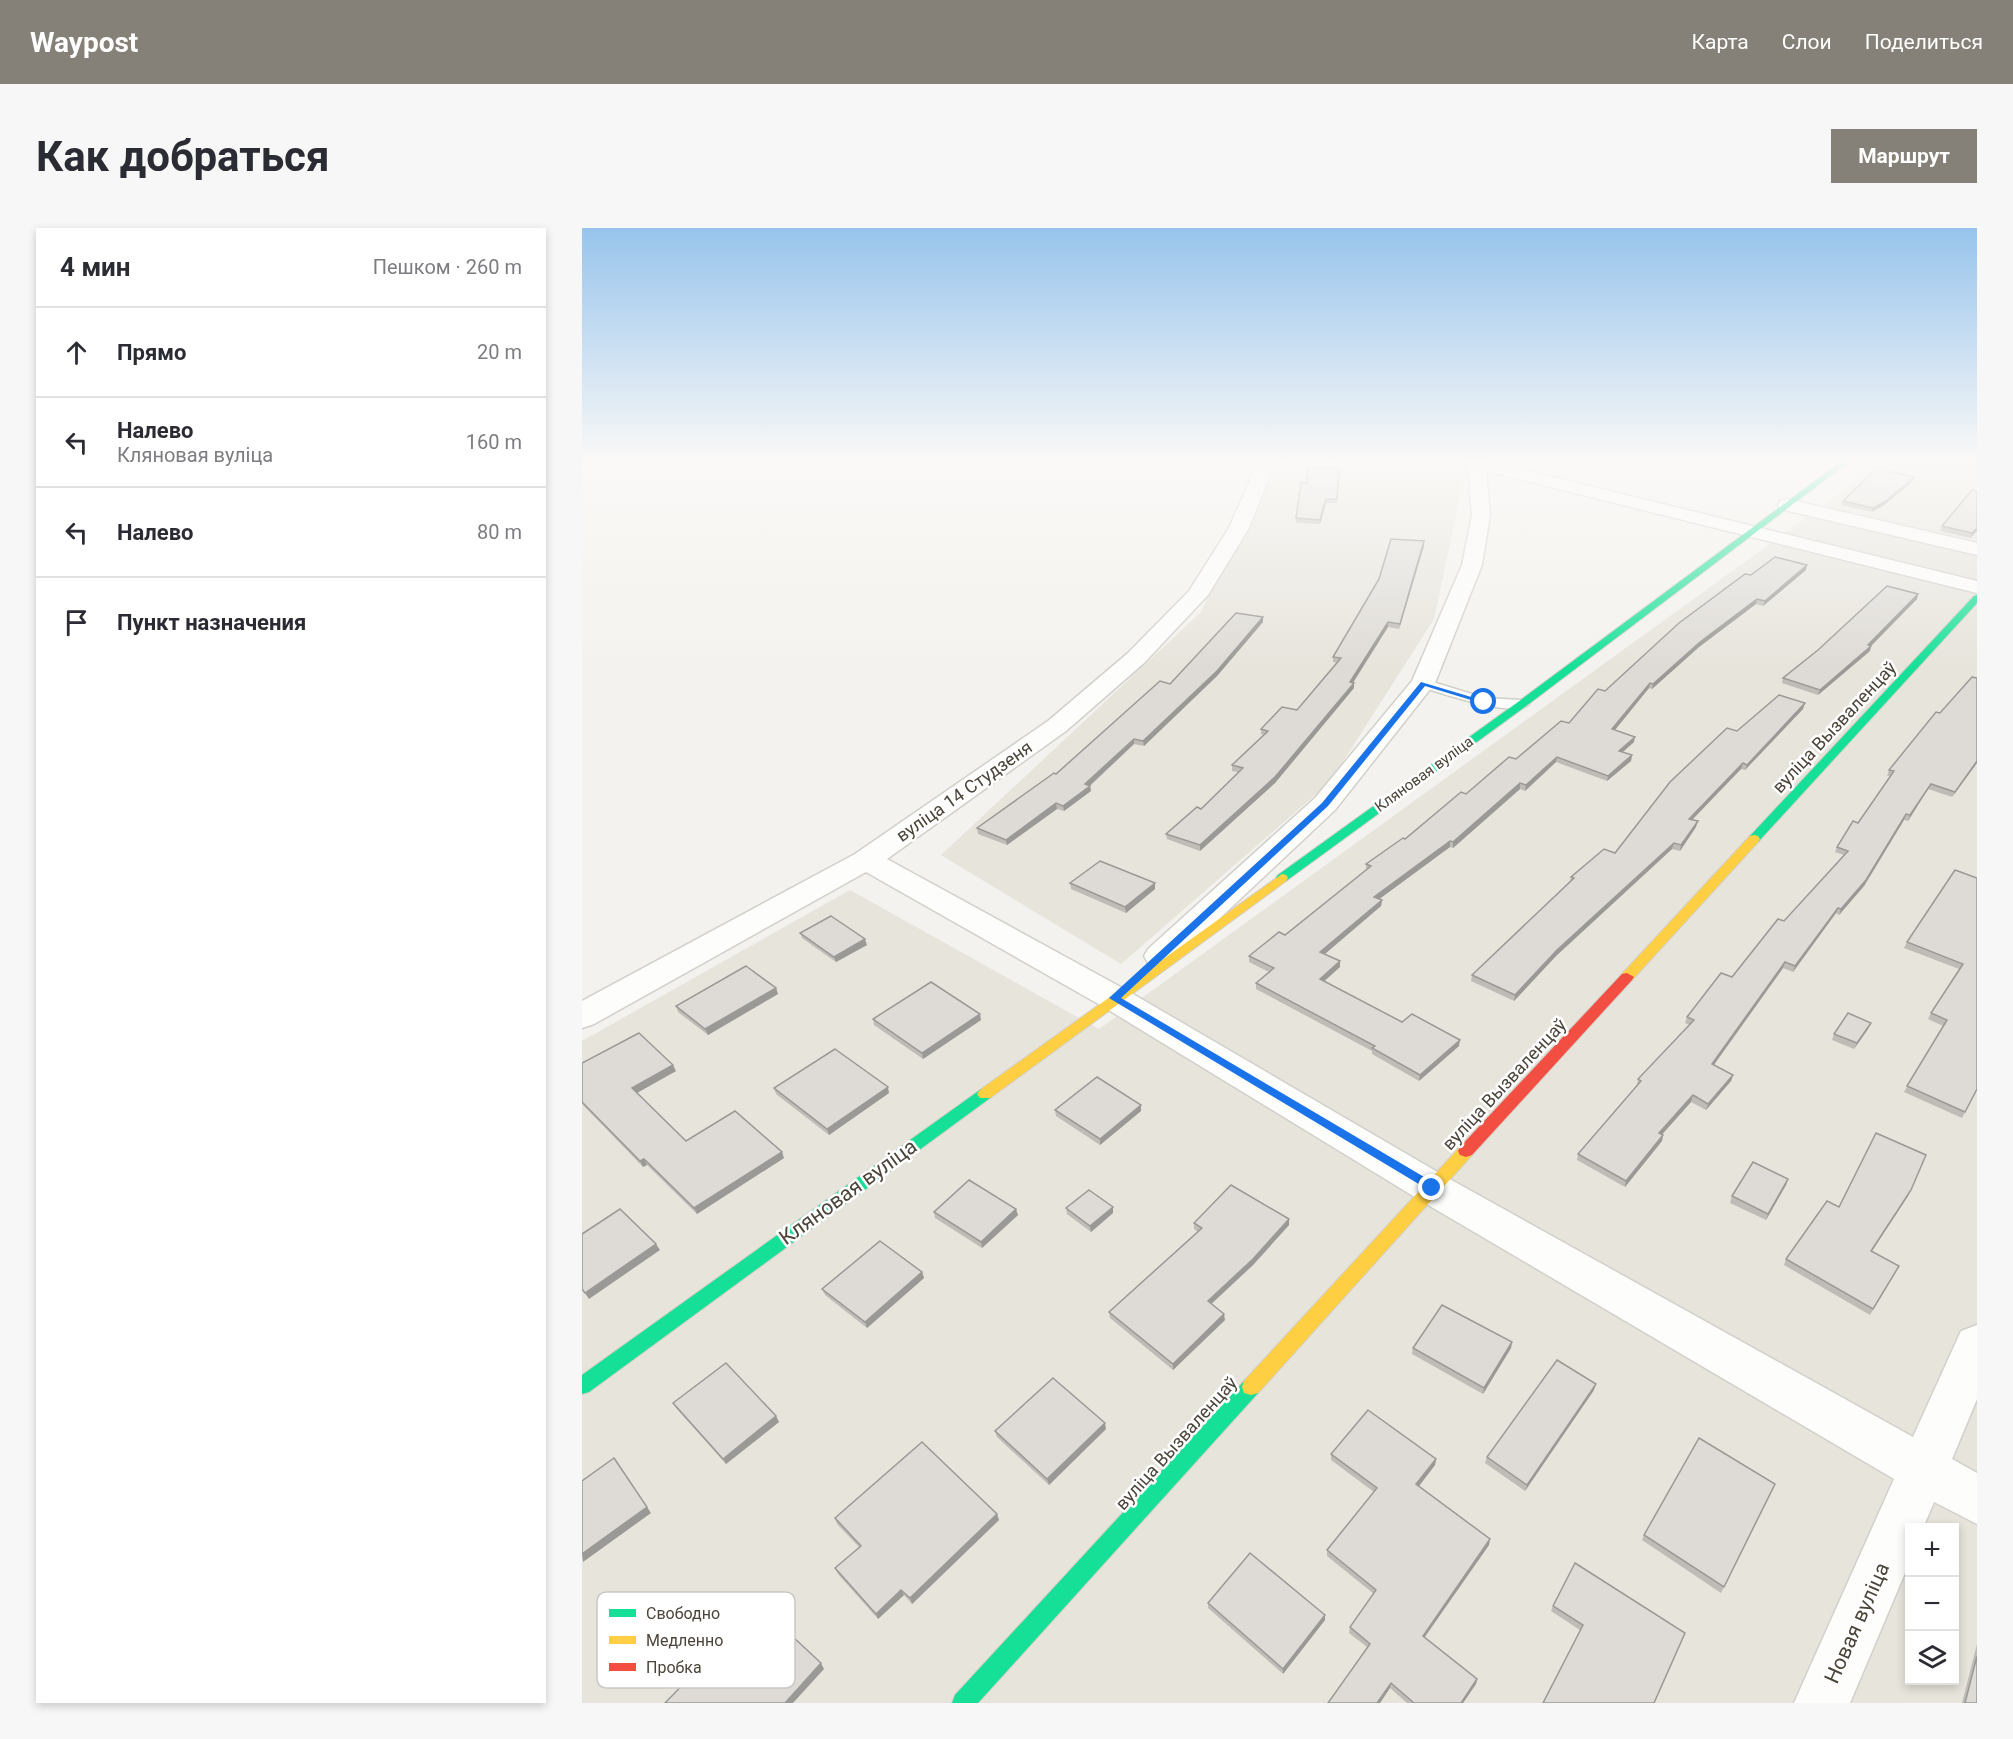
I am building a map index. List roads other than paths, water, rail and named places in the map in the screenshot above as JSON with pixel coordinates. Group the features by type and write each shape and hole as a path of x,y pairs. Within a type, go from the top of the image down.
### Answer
{"street":[{"name":"вуліца 14 Студзеня","path":"582,1016 866,860 1057,726 1136,658 1197,595 1238,530"},
{"name":"Кляновая вуліца","path":"1114,998 1325,804 1424,683 1472,565 1478,530"},
{"path":"1748,530 1977,587"},
{"path":"1894,530 1977,549"},
{"name":"Кляновая вуліца","path":"582,1386 1522,704 1753,531"},
{"name":"вуліца Вызваленцаў","path":"963,1703 1432,1188 1977,598"},
{"path":"866,860 1114,998 1432,1188 1977,1500"},
{"name":"Новая вуліца","path":"1822,1703 1977,1345"}],"lane":[{"path":"1424,683 1484,702 1522,704"}]}
